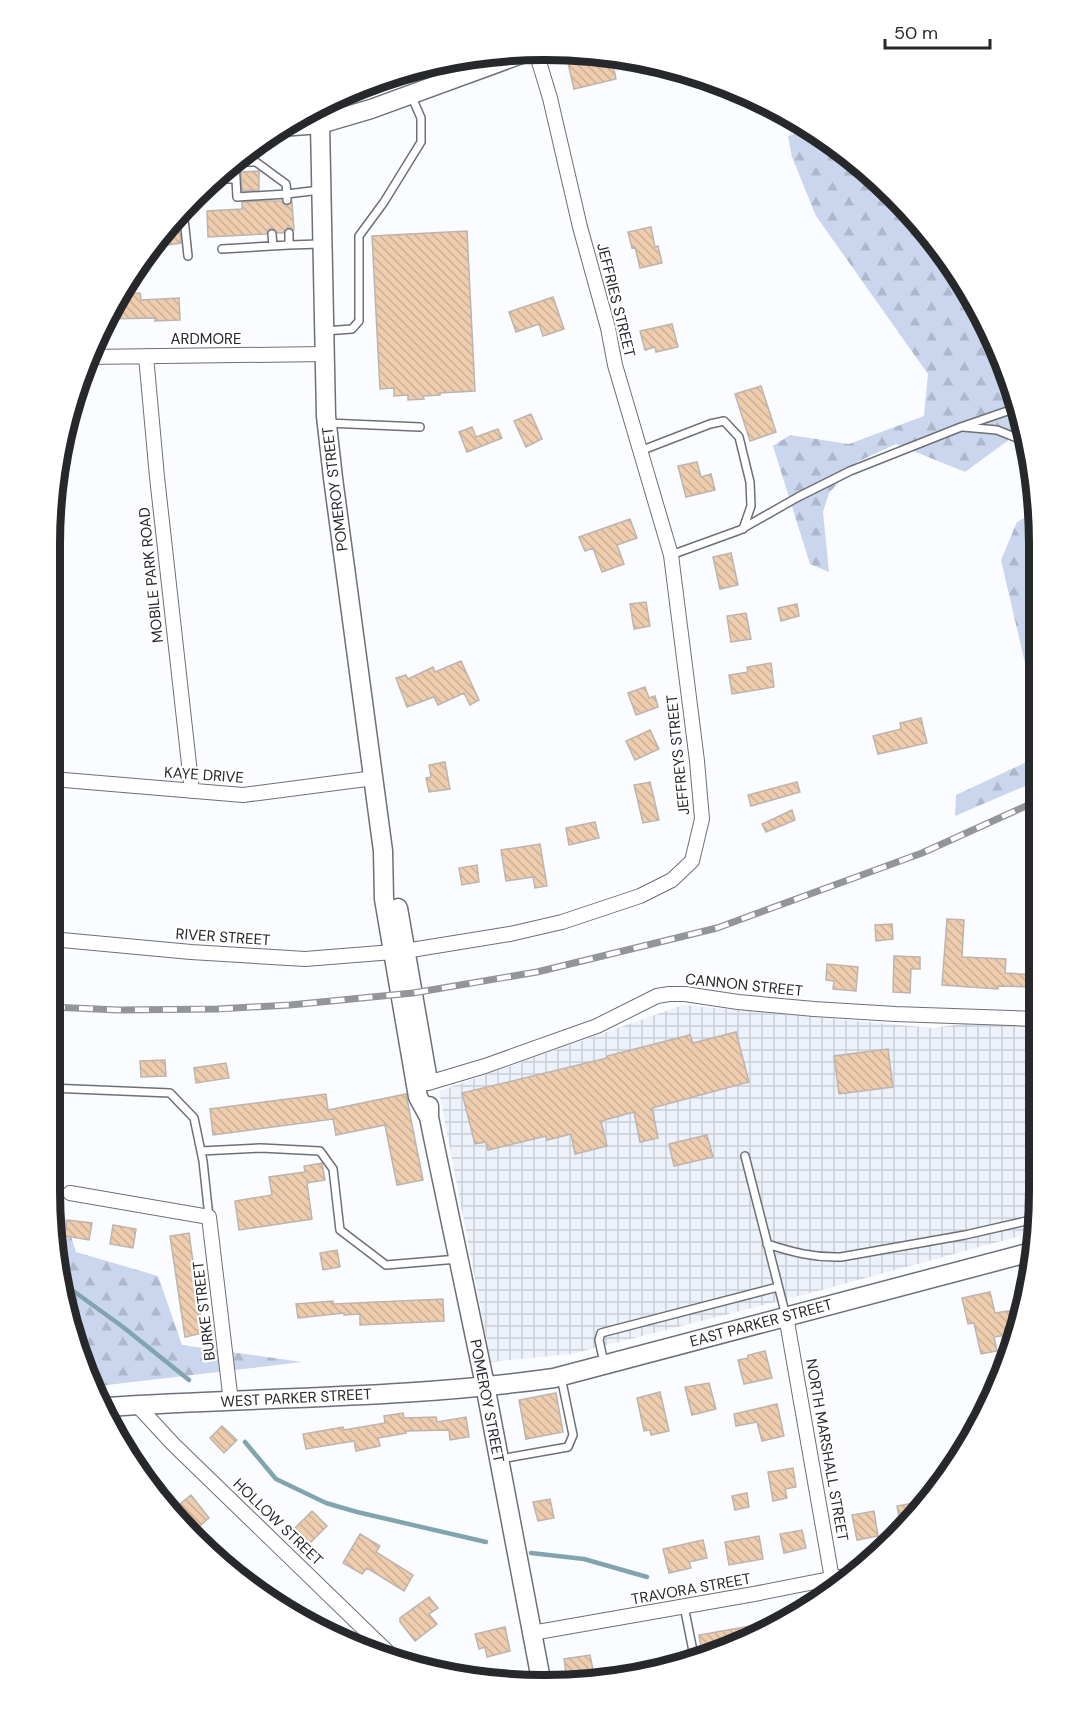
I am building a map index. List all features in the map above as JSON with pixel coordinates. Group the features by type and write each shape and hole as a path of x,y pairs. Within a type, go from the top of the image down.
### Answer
{"street":[{"name":"JEFFRIES STREET","path":"538,60 608,328 615,365 670,555"},
{"path":"320,115 411,95 498,62"},
{"name":"POMEROY STREET","path":"317,117 327,423 348,598 383,851 396,897 399,951 418,1096 429,1117"},
{"name":"ARDMORE","path":"98,357 325,354"},
{"name":"MOBILE PARK ROAD","path":"146,356 192,791"},
{"name":"JEFFREYS STREET","path":"510,934 562,922 640,896 672,880 692,861 702,819 697,761 670,555"},
{"name":"KAYE DRIVE","path":"60,780 243,795 374,778"},
{"name":"RIVER STREET","path":"60,940 191,952 305,959 399,951 510,934"},
{"name":"POMEROY STREET","path":"399,951 428,1083 429,1117 485,1386 540,1675"},
{"name":"CANNON STREET","path":"428,1083 485,1066 597,1026 657,996 669,994 813,1009 1029,1019"},
{"path":"70,1193 209,1217"},
{"name":"BURKE STREET","path":"209,1217 231,1402"},
{"name":"EAST PARKER STREET","path":"485,1386 561,1377 1025,1254"},
{"name":"NORTH MARSHALL STREET","path":"786,1316 832,1580"},
{"name":"WEST PARKER STREET","path":"111,1407 398,1394 485,1386"},
{"name":"HOLLOW STREET","path":"137,1405 173,1444 382,1646"},
{"name":"TRAVORA STREET","path":"532,1633 684,1606 825,1585"}],"lane":[{"path":"325,331 352,329 359,321 359,236 384,202 421,142 421,117 411,95"},
{"path":"248,162 256,162 286,184 287,197"},
{"path":"236,172 237,197 287,197 321,190"},
{"path":"226,179 236,179"},
{"path":"184,220 189,256"},
{"path":"289,233 289,244"},
{"path":"272,234 273,246"},
{"path":"222,249 322,244"},
{"path":"670,555 742,529 850,471 1009,410"},
{"path":"640,451 710,424 724,421 739,437 750,482 751,506 742,529"},
{"path":"327,423 420,427"},
{"path":"961,427 997,430 1017,438"},
{"path":"60,1088 170,1092 194,1118 201,1150 209,1217"},
{"path":"201,1150 261,1148 320,1151 333,1169 340,1230 386,1265 458,1259"},
{"path":"746,1155 786,1316"},
{"path":"767,1244 802,1255 841,1257 965,1235 1028,1219"},
{"path":"605,1366 599,1340 601,1333 778,1287"},
{"path":"499,1459 568,1447 573,1435 561,1377"},
{"path":"684,1606 693,1651"}],"shaded area":[{"path":"683,1005 933,1028 973,1022 1029,1024 1027,1234 803,1295 571,1354 491,1362 439,1091"}],"green space":[{"path":"799,132 864,180 909,225 929,250 964,302 979,330 1003,389 1016,435 965,472 896,444 857,462 829,493 823,512 829,572 810,564 773,446 790,435 849,444 924,416 928,374 816,216 792,157 788,136"},
{"path":"1028,516 1029,680 1001,560 1017,522"},
{"path":"1029,761 1029,784 955,816 956,795"},
{"path":"60,1203 76,1252 158,1276 182,1345 302,1362 101,1386 86,1346 69,1285"}],"building":[{"path":"576,61 613,65 616,79 574,89 568,63"},
{"path":"259,171 259,190 242,191 241,172"},
{"path":"281,201 286,206 292,202 294,230 288,227 283,233 278,233 272,228 266,234 208,237 207,211 242,209 242,202"},
{"path":"179,226 181,243 164,246"},
{"path":"651,227 655,247 658,246 662,263 640,268 635,247 632,248 628,232"},
{"path":"467,231 475,391 440,393 440,395 423,396 424,399 408,400 408,395 394,396 394,388 380,389 372,236"},
{"path":"140,293 141,300 179,298 180,320 116,319 130,294"},
{"path":"553,297 564,329 543,336 539,324 516,332 509,312"},
{"path":"672,324 678,347 656,352 655,347 645,350 640,331"},
{"path":"761,386 776,432 750,441 735,394"},
{"path":"531,414 542,439 526,447 514,421"},
{"path":"472,427 476,437 498,429 502,438 467,452 459,432"},
{"path":"697,462 701,477 711,474 715,490 686,497 678,466"},
{"path":"630,519 637,538 617,545 624,564 602,572 593,548 585,551 579,537"},
{"path":"731,553 738,585 720,589 713,557"},
{"path":"646,602 650,626 634,629 630,604"},
{"path":"797,604 799,616 781,621 778,608"},
{"path":"746,613 751,639 731,642 727,616"},
{"path":"461,661 479,700 470,705 464,693 438,705 434,697 407,707 396,678 406,675 408,679 433,667 435,672"},
{"path":"771,663 774,687 732,694 729,675 748,672 747,667"},
{"path":"645,687 649,698 655,696 658,707 636,715 628,693"},
{"path":"921,718 927,743 878,754 873,736 901,729 900,723"},
{"path":"650,730 659,749 635,760 626,741"},
{"path":"445,762 450,789 429,792 426,778 431,777 429,765"},
{"path":"650,782 659,820 643,823 634,785"},
{"path":"797,782 800,792 751,806 748,795"},
{"path":"792,810 795,820 766,832 762,824"},
{"path":"595,822 599,838 569,845 566,828"},
{"path":"540,844 547,886 535,888 533,877 506,881 501,850"},
{"path":"477,865 479,882 462,885 459,868"},
{"path":"947,919 964,920 962,957 1006,959 1005,973 1029,975 1029,987 998,986 998,989 942,985"},
{"path":"892,924 893,939 876,941 875,925"},
{"path":"894,956 920,957 920,969 911,969 910,993 893,992"},
{"path":"827,964 858,967 856,991 833,989 834,981 826,980"},
{"path":"736,1032 749,1082 652,1108 658,1138 640,1142 634,1112 601,1121 607,1146 575,1154 571,1134 547,1140 546,1136 488,1150 486,1142 475,1144 462,1093 607,1058 607,1056 690,1035 693,1043"},
{"path":"888,1049 893,1087 839,1094 834,1056"},
{"path":"165,1060 166,1076 141,1077 140,1061"},
{"path":"226,1063 229,1078 196,1083 194,1068"},
{"path":"326,1094 328,1110 406,1094 423,1180 397,1185 385,1125 336,1135 333,1119 213,1135 210,1109"},
{"path":"707,1135 713,1157 674,1166 669,1144"},
{"path":"322,1163 325,1180 307,1183 312,1219 239,1230 235,1201 272,1195 269,1177 305,1172 304,1166"},
{"path":"67,1220 92,1223 89,1240 65,1236"},
{"path":"113,1225 136,1229 133,1248 110,1244"},
{"path":"189,1233 203,1333 185,1337 170,1236"},
{"path":"337,1250 340,1267 323,1270 320,1253"},
{"path":"990,1292 995,1313 1014,1310 1006,1335 994,1337 997,1351 981,1354 974,1323 968,1324 962,1298"},
{"path":"443,1299 444,1321 360,1325 360,1314 344,1315 344,1313 298,1318 296,1304 333,1301 333,1304"},
{"path":"765,1351 772,1378 744,1384 738,1360"},
{"path":"709,1383 716,1409 692,1415 685,1387"},
{"path":"660,1392 669,1431 651,1435 650,1430 644,1431 637,1398"},
{"path":"556,1393 563,1432 526,1439 519,1400"},
{"path":"777,1404 784,1436 762,1441 757,1422 736,1426 734,1414"},
{"path":"403,1413 404,1418 436,1417 437,1422 466,1417 469,1437 450,1440 449,1430 406,1431 406,1433 378,1438 380,1446 356,1451 354,1441 306,1449 303,1434 385,1423 384,1416"},
{"path":"222,1426 237,1440 224,1453 210,1438"},
{"path":"793,1468 796,1487 785,1489 787,1498 773,1501 768,1472"},
{"path":"747,1493 749,1507 735,1510 732,1496"},
{"path":"191,1495 209,1518 197,1528 177,1506"},
{"path":"550,1499 554,1518 538,1521 533,1502"},
{"path":"915,1503 900,1520 897,1506"},
{"path":"312,1511 327,1526 310,1543 295,1528"},
{"path":"874,1511 878,1536 857,1540 852,1515"},
{"path":"802,1530 806,1548 784,1553 780,1534"},
{"path":"360,1534 380,1546 376,1552 413,1575 404,1591 367,1568 362,1574 343,1563"},
{"path":"759,1536 763,1559 729,1565 725,1542"},
{"path":"703,1540 707,1558 689,1562 691,1568 669,1573 663,1549"},
{"path":"429,1597 438,1608 429,1614 437,1624 415,1641 400,1622 400,1618"},
{"path":"761,1624 701,1649 699,1635"},
{"path":"505,1627 510,1651 487,1657 485,1647 479,1649 475,1634"},
{"path":"590,1655 593,1672 566,1674 564,1659"}],"waterway":[{"path":"70,1289 123,1327 189,1380"},
{"path":"245,1442 276,1479 326,1503 486,1542"},
{"path":"531,1553 584,1559 647,1577"}],"railway":[{"path":"60,1007 119,1010 217,1009 290,1005 413,993 537,972 717,928 922,853 1029,805"}]}
